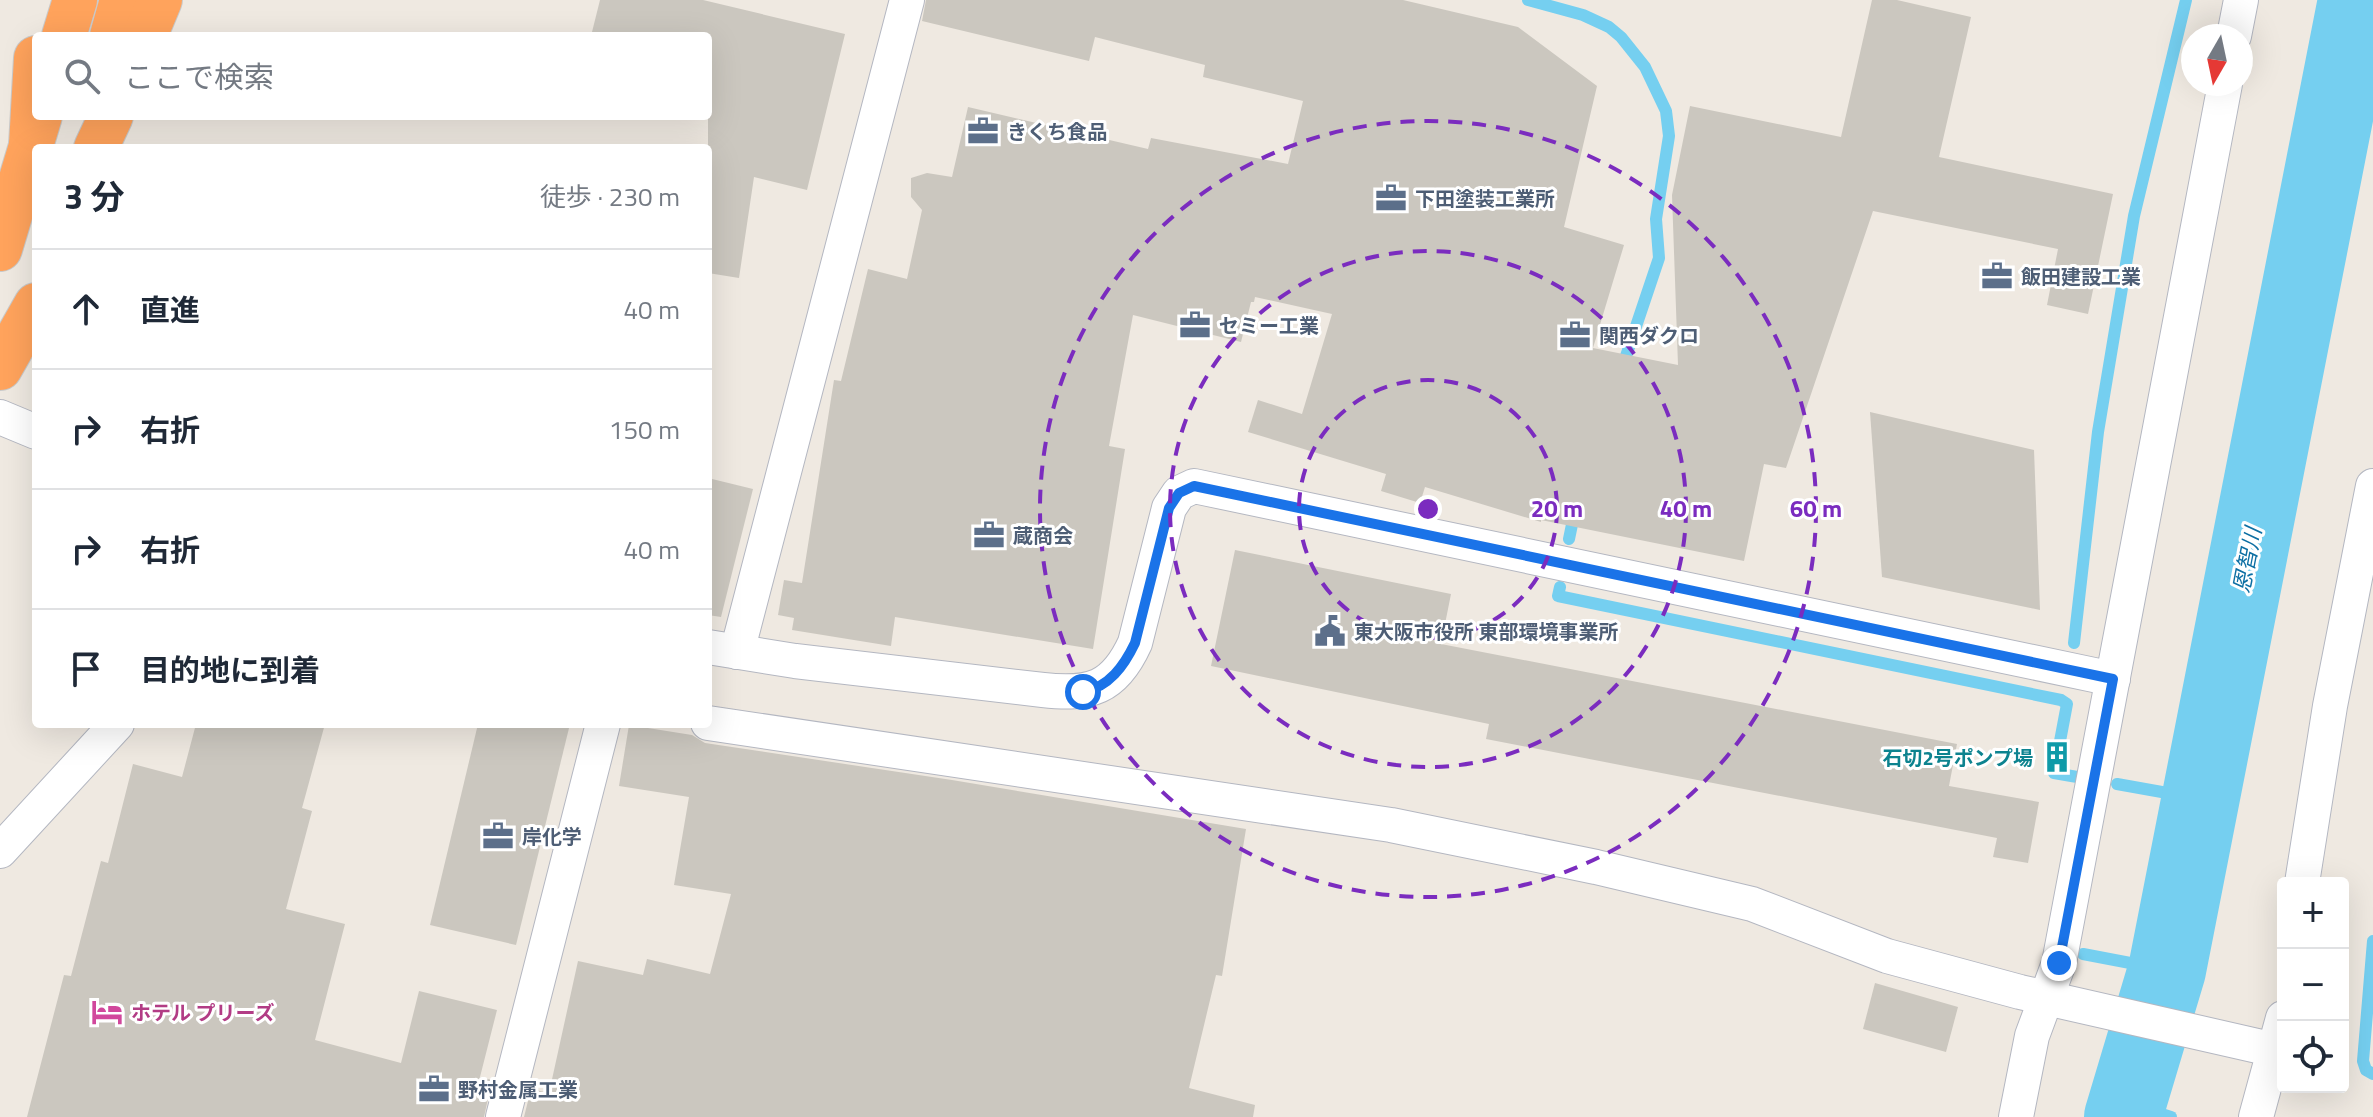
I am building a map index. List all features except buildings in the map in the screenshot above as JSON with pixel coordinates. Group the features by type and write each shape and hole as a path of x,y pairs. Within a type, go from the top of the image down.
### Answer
{"highway":[{"path":"40,32 45,0"},
{"path":"65,32 75,0"},
{"path":"113,32 122,0"},
{"path":"147,32 160,0"},
{"path":"81,144 87,120"},
{"path":"98,144 109,120"},
{"path":"0,249 32,145"},
{"path":"0,368 32,312"}],"street":[{"path":"907,0 723,650 1066,693 1094,690 1117,674 1135,643 1169,508 1179,493 1194,486 2113,679"},
{"path":"2236,24 2241,0"},
{"path":"2016,1117 2032,1036 2052,998 2223,96"},
{"path":"0,417 32,430"},
{"path":"2303,877 2330,706 2373,486"},
{"path":"712,724 1376,822 1752,904 1887,956 2052,998 2271,1038 2256,1117"},
{"path":"0,851 113,728"},
{"path":"503,1117 602,728"}],"waterway":[{"path":"1528,0 1583,15 1609,27 1645,67 1666,111 1669,136 1656,219 1659,258 1622,368"},
{"path":"2074,643 2098,432 2134,216 2186,0"},
{"name":"恩智川","path":"2123,1117 2167,970 2357,0"},
{"path":"1569,539 1575,510"},
{"path":"1560,587 1558,596 2061,700 2067,704 2054,773 2083,778"},
{"path":"2117,784 2201,799"},
{"path":"2373,941 2363,1061 2366,1070 2373,1074"},
{"path":"2083,954 2167,970"},
{"path":"2127,1103 2171,1117"}],"place":[{"name":"きくち食品","path":"983,131"},
{"name":"下田塗装工業所","path":"1391,198"},
{"name":"飯田建設工業","path":"1997,276"},
{"name":"セミー工業","path":"1195,325"},
{"name":"関西ダクロ","path":"1575,335"},
{"name":"蔵商会","path":"989,535"},
{"name":"東大阪市役所 東部環境事業所","path":"1330,631"},
{"name":"石切2号ポンプ場","path":"2057,757"},
{"name":"岸化学","path":"498,836"},
{"name":"ホテル プリーズ","path":"107,1012"},
{"name":"野村金属工業","path":"434,1089"}],"route":[{"path":"1083,692 1094,690 1117,674 1128,657 1135,643 1172,500 1194,486 2113,679 2059,963"}]}
